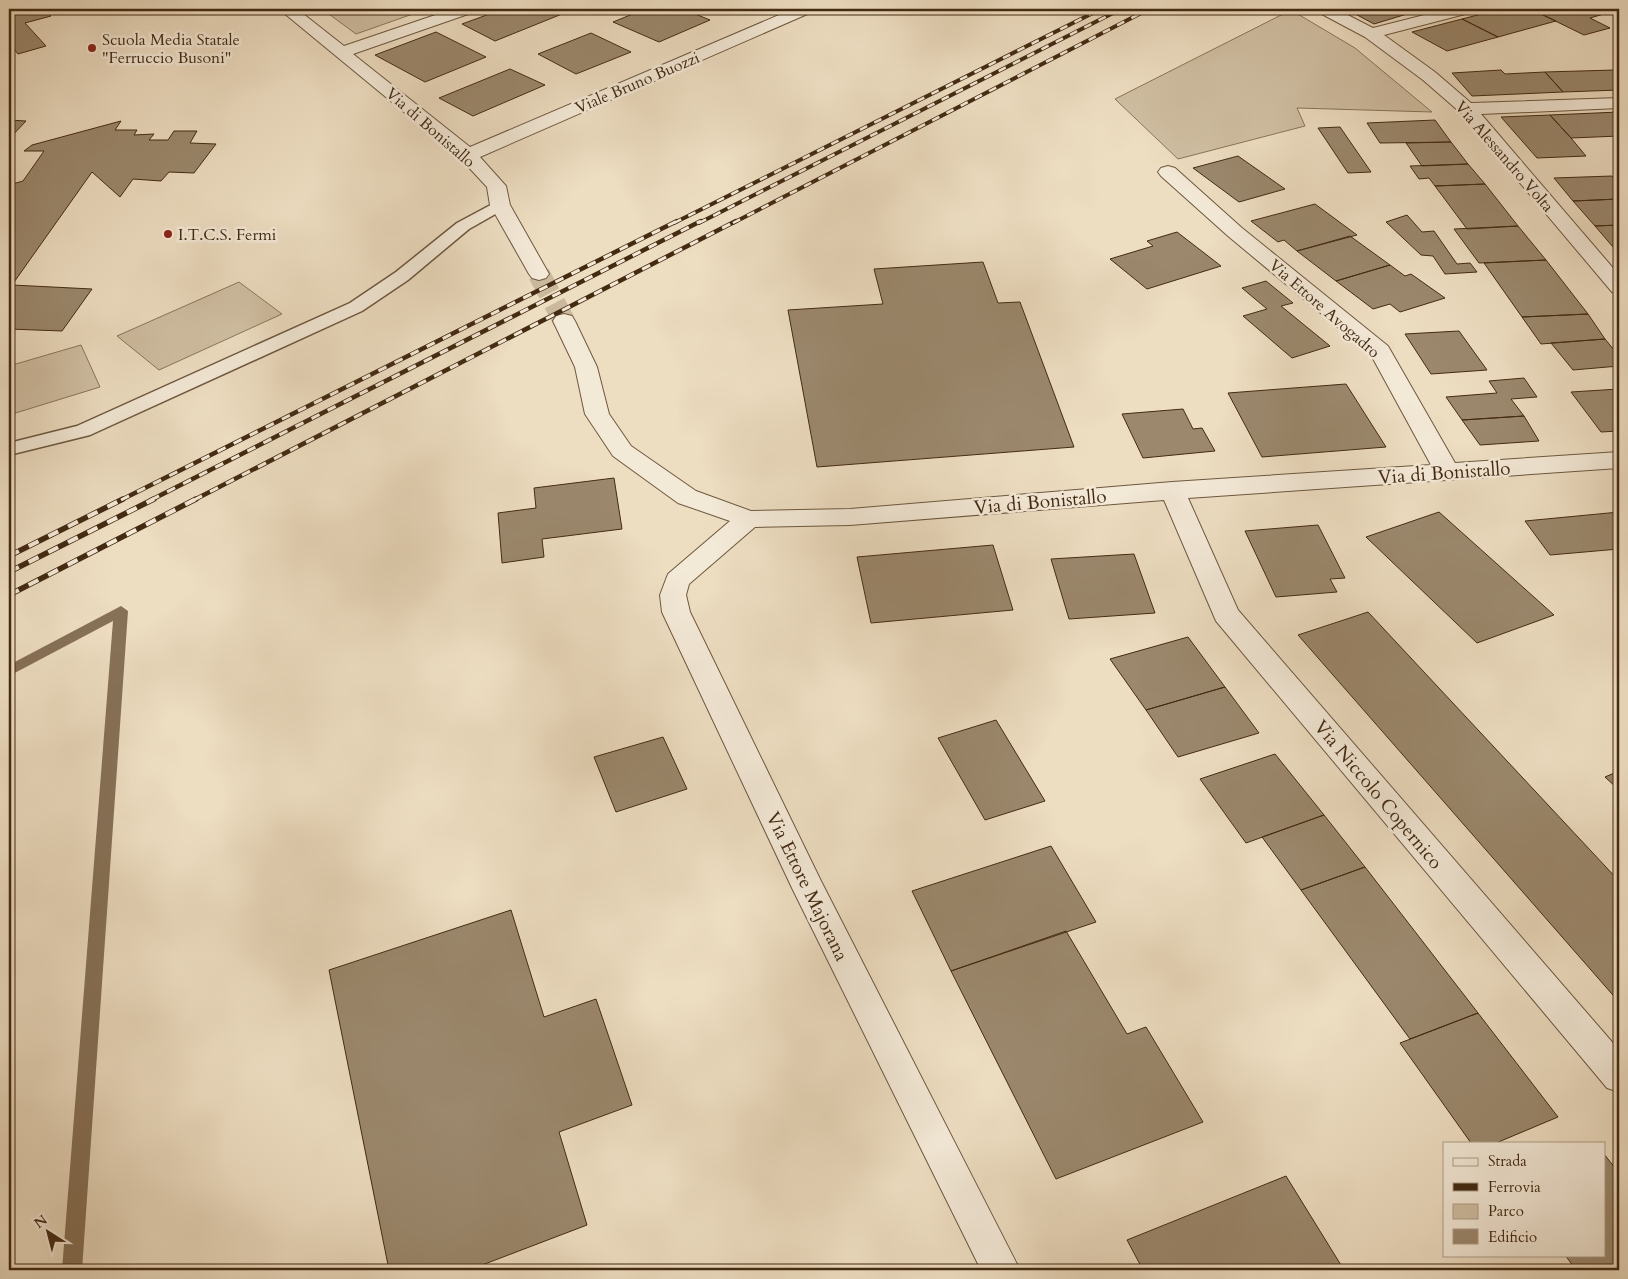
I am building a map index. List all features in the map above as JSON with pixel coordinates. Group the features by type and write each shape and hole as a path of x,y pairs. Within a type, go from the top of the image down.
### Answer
{"street":[{"name":"Via di Bonistallo","path":"288,9 468,154 496,186 500,205 539,274"},
{"path":"343,52 468,9"},
{"name":"Viale Bruno Buozzi","path":"468,154 806,9"},
{"name":"Via Alessandro Volta","path":"1324,9 1371,33 1429,76 1467,109 1619,288"},
{"path":"1371,33 1467,9"},
{"path":"1467,109 1619,103"},
{"name":"Via Ettore Avogadro","path":"1168,172 1235,232 1380,351 1447,471"},
{"name":"Via di Bonistallo","path":"564,321 586,367 597,414 622,451 687,497 749,519 850,517 1172,490 1619,460"},
{"name":"Via Niccolo Copernico","path":"1172,490 1226,614 1619,1076"},
{"name":"Via Ettore Majorana","path":"749,519 677,580 673,595 676,612 808,888 1001,1270"}],"lane":[{"path":"9,449 84,431 356,306 402,276 463,226 500,205"}],"green space":[{"path":"322,9 427,9 356,34"},
{"path":"1291,10 1355,48 1432,112 1297,108 1305,126 1178,159 1115,99"},
{"path":"239,282 282,314 159,370 117,336"},
{"path":"81,345 100,387 9,415 9,366"}],"building":[{"path":"9,9 44,9 51,16 25,23 46,46 18,54 9,43"},
{"path":"503,9 549,9 562,14 495,41 462,24"},
{"path":"645,9 683,9 710,20 659,42 613,22"},
{"path":"1346,9 1412,9 1417,11 1374,24"},
{"path":"1501,9 1530,9 1556,21 1498,37 1462,19"},
{"path":"1561,9 1609,9 1614,11 1590,18 1610,28 1584,35 1541,14"},
{"path":"1462,19 1498,37 1447,51 1412,32"},
{"path":"436,32 486,57 425,82 375,55"},
{"path":"591,33 631,52 576,74 538,54"},
{"path":"510,69 545,85 473,116 439,98"},
{"path":"1501,70 1505,74 1545,72 1563,92 1472,96 1452,73"},
{"path":"1615,70 1619,74 1619,90 1563,92 1545,72"},
{"path":"1619,112 1619,136 1571,138 1550,115"},
{"path":"1550,115 1586,156 1537,158 1501,117"},
{"path":"9,120 26,121 9,139"},
{"path":"1435,120 1451,142 1380,143 1367,123"},
{"path":"121,121 115,130 137,130 134,135 154,134 149,140 168,140 174,131 197,131 190,143 216,144 194,173 169,172 161,181 133,179 120,197 92,172 12,285 92,289 62,331 9,329 9,185 23,181 44,151 24,151 32,145"},
{"path":"1340,127 1371,172 1348,173 1318,128"},
{"path":"1451,142 1468,164 1422,166 1406,143"},
{"path":"1238,156 1285,189 1239,202 1193,168"},
{"path":"1468,164 1485,184 1435,186 1429,178 1419,179 1410,166"},
{"path":"1612,176 1619,184 1619,199 1573,201 1554,178"},
{"path":"1485,184 1518,226 1467,229 1435,186"},
{"path":"1619,199 1619,225 1595,226 1573,201"},
{"path":"1315,204 1357,235 1297,251 1284,240 1278,242 1251,221"},
{"path":"1407,215 1422,232 1434,231 1457,264 1470,263 1477,272 1445,274 1433,256 1421,255 1386,222"},
{"path":"1619,225 1619,254 1595,226"},
{"path":"1518,226 1546,260 1479,263 1454,229"},
{"path":"1177,232 1221,266 1147,289 1110,259 1153,246 1147,241"},
{"path":"1350,236 1390,265 1336,281 1297,251"},
{"path":"1546,260 1588,314 1522,317 1484,263"},
{"path":"983,262 998,303 1020,302 1074,447 817,467 788,310 883,304 874,269"},
{"path":"1390,265 1405,276 1411,274 1445,298 1400,312 1390,304 1373,309 1336,281"},
{"path":"1266,281 1293,303 1281,306 1330,346 1292,358 1243,316 1267,309 1242,288"},
{"path":"1588,314 1605,339 1541,344 1522,317"},
{"path":"1459,331 1487,370 1431,374 1405,334"},
{"path":"1605,339 1619,356 1619,366 1573,370 1551,343"},
{"path":"1524,378 1537,397 1511,399 1524,416 1462,420 1446,397 1497,393 1489,381"},
{"path":"1346,384 1386,447 1262,457 1228,393"},
{"path":"1619,389 1619,431 1601,432 1571,392"},
{"path":"1183,409 1193,429 1202,428 1215,451 1143,458 1122,414"},
{"path":"1524,416 1539,441 1480,445 1462,420"},
{"path":"614,478 622,529 542,539 544,557 502,563 498,513 536,508 534,488"},
{"path":"1439,512 1554,615 1477,643 1366,537"},
{"path":"1619,512 1619,549 1550,555 1525,521"},
{"path":"1318,525 1345,578 1330,579 1337,592 1276,597 1245,531"},
{"path":"993,545 1013,610 871,623 857,557"},
{"path":"1134,554 1155,613 1069,619 1051,559"},
{"path":"1368,612 1619,881 1619,1002 1298,635"},
{"path":"1188,637 1225,687 1146,710 1110,659"},
{"path":"1225,687 1259,733 1178,757 1146,710"},
{"path":"996,720 1045,801 985,820 938,738"},
{"path":"663,737 687,789 616,812 594,757"},
{"path":"1275,754 1324,815 1246,843 1200,779"},
{"path":"1619,771 1619,790 1605,777"},
{"path":"1324,815 1365,867 1301,890 1262,837"},
{"path":"1051,846 1096,922 951,971 912,891"},
{"path":"1365,867 1478,1013 1410,1039 1301,890"},
{"path":"511,910 544,1017 596,999 632,1105 559,1132 587,1225 469,1270 389,1270 329,970"},
{"path":"1066,931 1127,1034 1146,1027 1203,1122 1056,1179 951,971"},
{"path":"1478,1013 1558,1117 1498,1142 1470,1142 1400,1043"},
{"path":"1606,1157 1619,1173 1619,1270 1576,1270 1566,1256 1606,1256"},
{"path":"1286,1176 1344,1270 1143,1270 1127,1240"}],"waterway":[{"path":"9,671 121,611 72,1270"}],"tunnel":[{"path":"539,274 564,321"}],"railway":[{"path":"674,223 1101,9"},
{"path":"699,223 1121,9"},
{"path":"733,223 1149,9"},
{"path":"121,500 677,221"},
{"path":"151,500 701,221"},
{"path":"194,500 736,221"},
{"path":"9,572 154,499"},
{"path":"9,595 196,499"},
{"path":"9,556 121,500"}],"place":[{"name":"Scuola Media Statale \"Ferruccio Busoni\"","path":"92,48"},
{"name":"I.T.C.S. Fermi","path":"168,234"}]}
